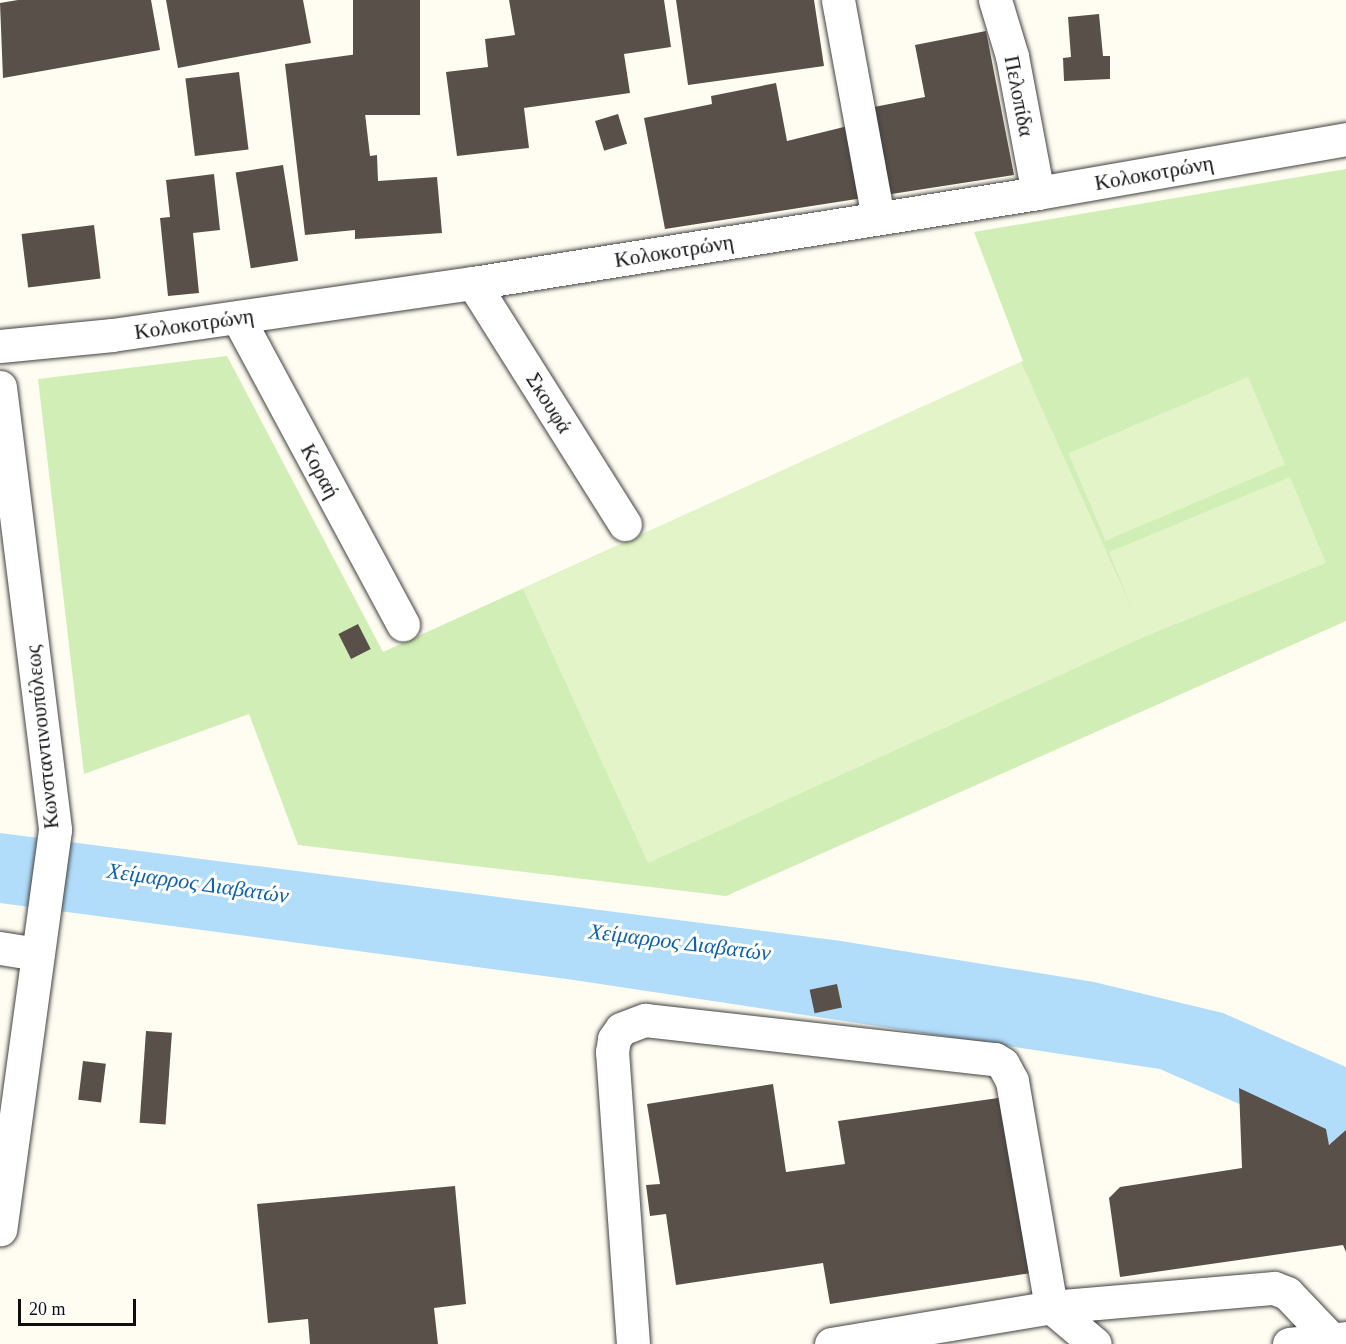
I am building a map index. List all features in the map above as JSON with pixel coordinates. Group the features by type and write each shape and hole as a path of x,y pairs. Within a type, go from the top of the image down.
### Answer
{"street":[{"path":"838,0 878,217"},
{"name":"Πελοπίδα","path":"995,0 1012,56 1038,193"},
{"name":"Κολοκοτρώνη","path":"0,346 238,318 473,283 1038,193 1346,139"},
{"name":"Σκουφά","path":"473,283 625,524"},
{"name":"Κοραή","path":"238,318 403,624"},
{"name":"Κωνσταντινουπόλεως","path":"0,387 55,830 0,1229"},
{"path":"0,948 38,954"},
{"path":"633,1344 612,1052 621,1029 645,1020 986,1057 1003,1064 1012,1081 1051,1307 1095,1344"},
{"path":"831,1344 1051,1307 1274,1288 1287,1293 1339,1338"},
{"path":"1289,1344 1339,1338"}],"green space":[{"path":"1346,169 1346,621 726,896 298,845 249,714 84,774 38,379 227,356 383,652 1023,361 974,232"},
{"path":"1021,362 1133,611 1109,552 1290,477 1326,563 1144,637 648,863 523,589"},
{"path":"1248,377 1285,464 1106,541 1069,453"}],"water":[{"name":"Χείμαρρος Διαβατών","path":"0,833 841,941 1094,982 1223,1013 1346,1067 1346,1151 1160,1069 574,980 0,903"}],"building":[{"path":"18,0 151,0 160,50 3,78 0,3"},
{"path":"166,0 303,0 311,43 178,68"},
{"path":"353,0 420,0 420,115 353,115"},
{"path":"509,0 664,0 671,47 624,54 630,93 524,108 529,148 457,156 446,72 488,67 485,39 515,35"},
{"path":"676,0 814,0 824,66 688,85"},
{"path":"1099,14 1103,56 1110,56 1110,79 1064,81 1063,58 1071,57 1068,17"},
{"path":"986,31 1014,175 885,195 869,108 925,97 915,45"},
{"path":"358,54 370,156 377,155 378,181 437,177 442,233 355,239 355,230 305,235 285,64"},
{"path":"239,72 249,149 195,156 185,79"},
{"path":"776,83 787,141 848,126 863,198 665,229 644,118 712,104 711,96"},
{"path":"618,114 627,144 604,151 595,121"},
{"path":"283,165 298,261 251,268 236,173"},
{"path":"214,174 220,230 193,233 199,293 168,296 160,218 170,217 166,180"},
{"path":"94,225 101,279 28,287 22,234"},
{"path":"358,624 371,649 351,659 338,634"},
{"path":"837,984 842,1007 815,1013 810,990"},
{"path":"146,1031 172,1033 166,1125 140,1123"},
{"path":"83,1061 106,1064 101,1103 78,1100"},
{"path":"773,1084 786,1172 845,1164 838,1121 1005,1097 1031,1273 830,1304 823,1263 676,1285 666,1214 650,1216 646,1185 660,1184 647,1104"},
{"path":"1239,1088 1326,1129 1329,1145 1346,1130 1346,1252 1343,1245 1120,1277 1109,1198 1120,1187 1242,1168"},
{"path":"455,1186 466,1304 434,1308 438,1344 310,1344 308,1319 268,1323 257,1204"}]}
